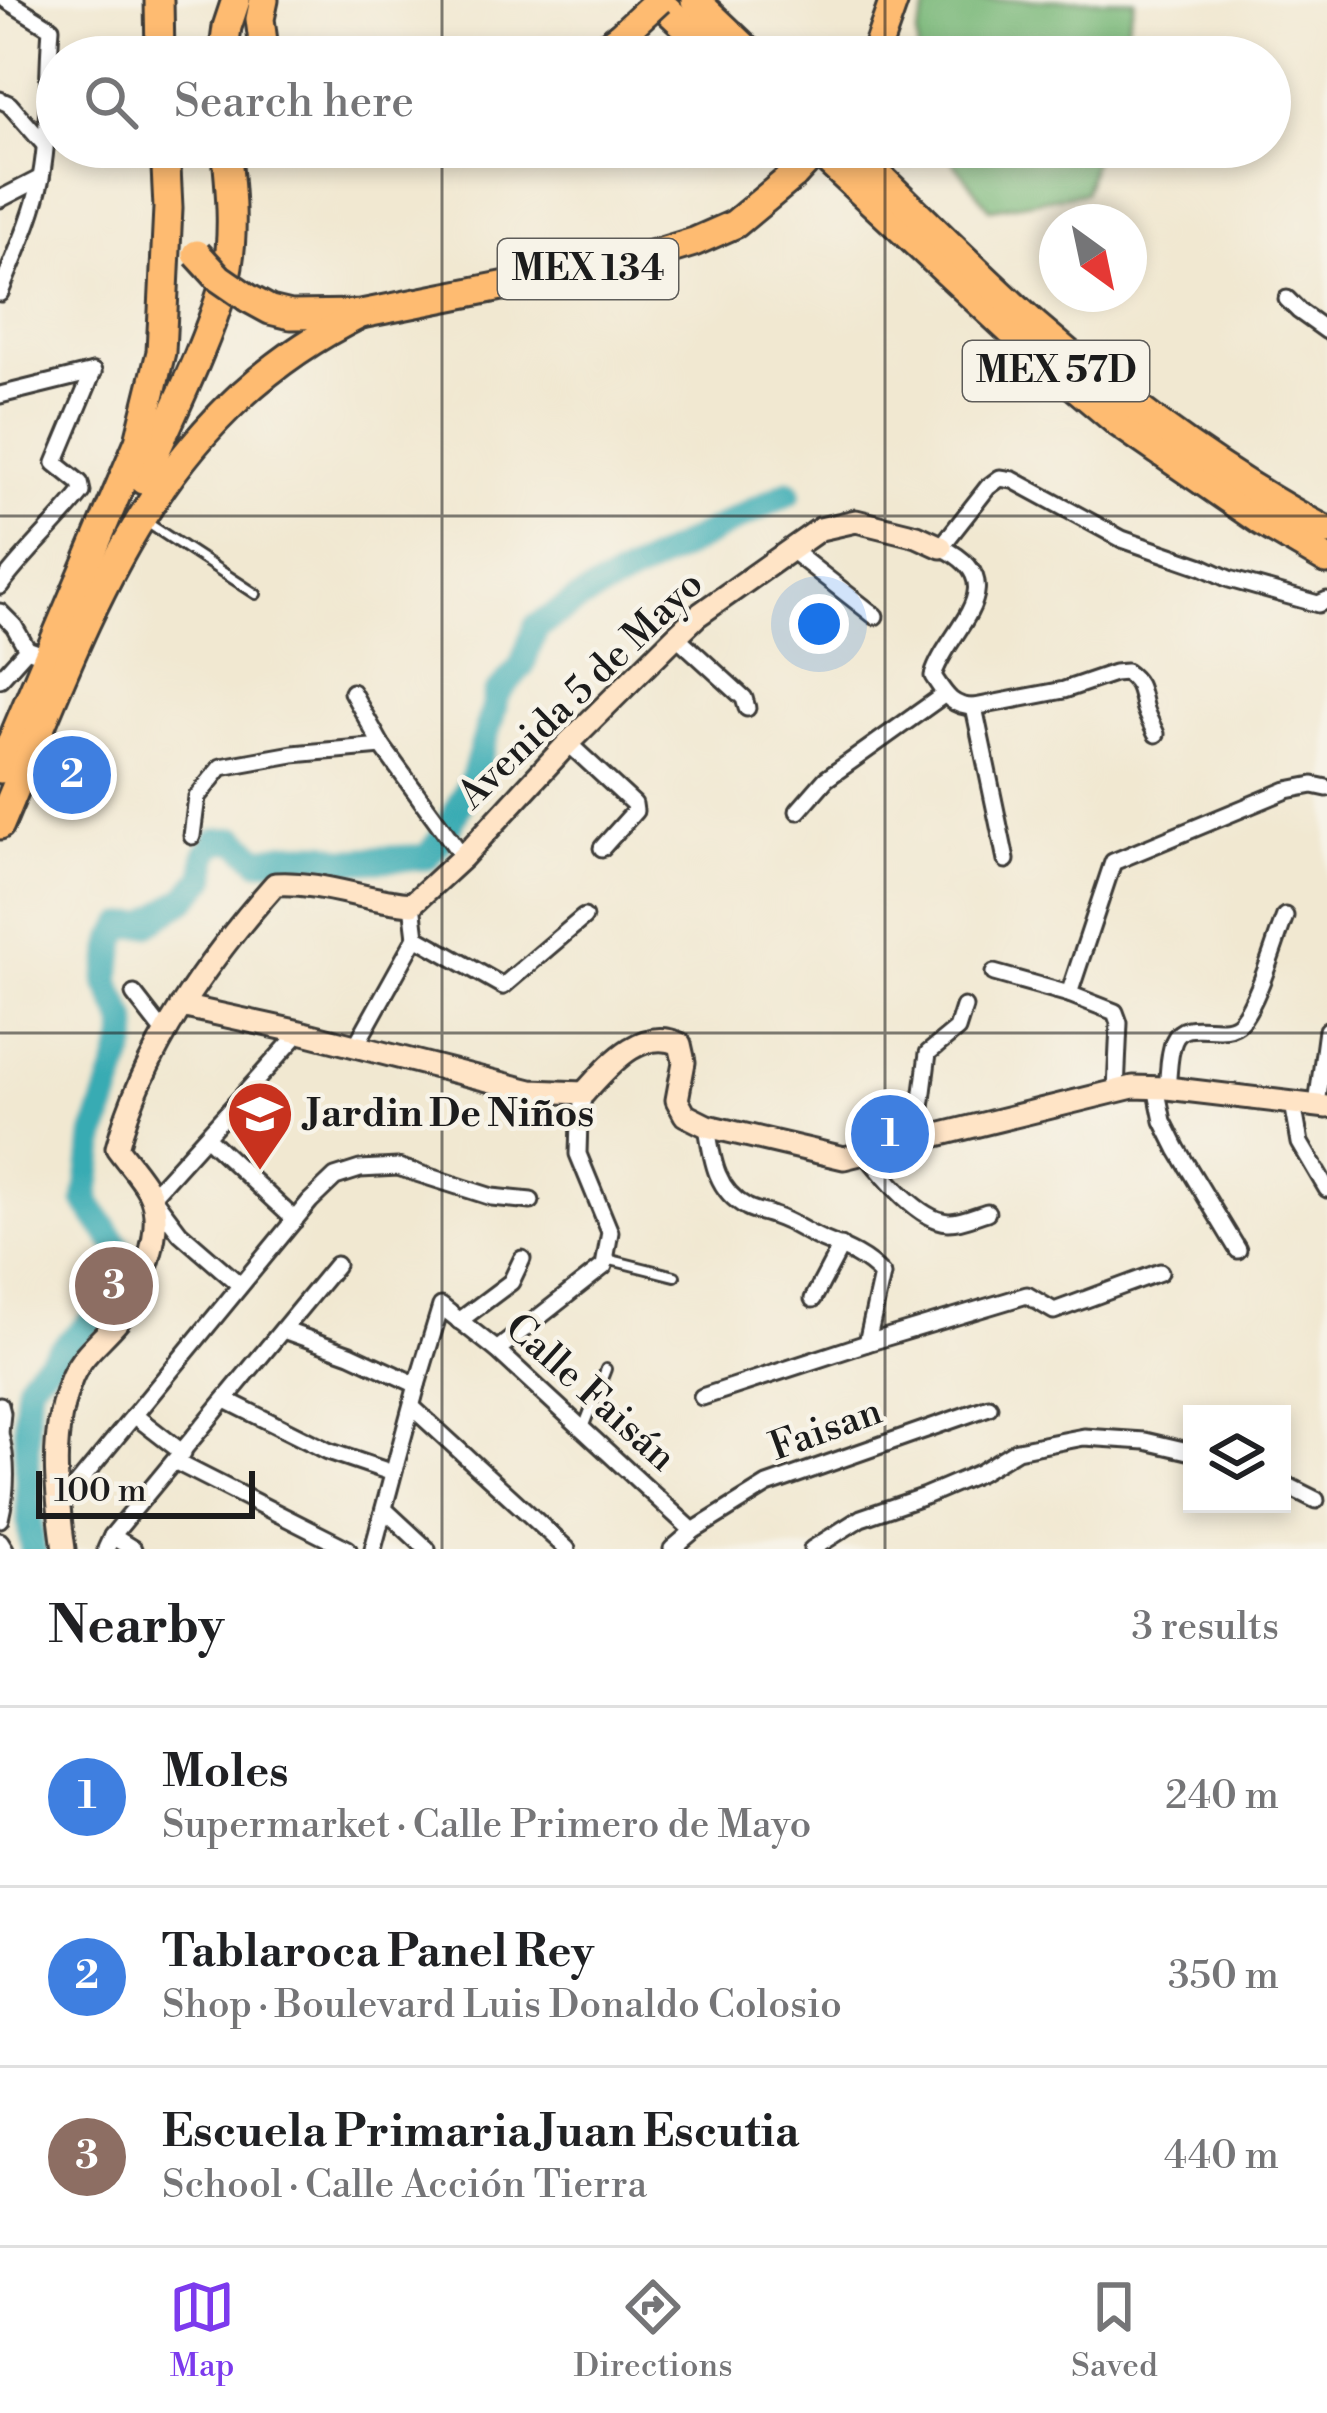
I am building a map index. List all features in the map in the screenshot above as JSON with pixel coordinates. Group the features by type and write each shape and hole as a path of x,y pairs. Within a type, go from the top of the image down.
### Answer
{"highway":[{"path":"226,36 236,0"},
{"path":"262,36 264,0"},
{"path":"620,36 658,0 696,36"},
{"path":"695,0 733,36"},
{"path":"881,36 894,0"},
{"path":"157,6 159,36"},
{"path":"0,769 36,652 139,441 161,352 167,168"},
{"path":"169,168 178,211 196,254 219,278 270,310 291,315 361,314"},
{"path":"0,824 108,574 131,506 224,285 230,241 229,168"},
{"name":"MEX 134","path":"361,314 638,259 694,242 736,224 800,168"},
{"name":"MEX 57D","path":"838,168 1022,341 1117,422 1259,520 1327,560"},
{"name":"MEX 57D","path":"872,168 1033,323 1129,403 1268,500 1327,531"},
{"path":"108,574 182,456 290,355 361,314"}],"street":[{"path":"6,0 51,28 51,36"},
{"path":"0,100 36,135"},
{"path":"0,293 31,216 42,168"},
{"path":"0,199 40,178"},
{"path":"1287,299 1327,331"},
{"path":"0,395 94,372 55,463 80,483 82,492 0,586"},
{"path":"1156,734 1144,708 1143,691 1126,672 1064,690 974,707 951,703 933,676 938,659 969,616 978,591 971,572 941,547 1000,478 1013,480 1122,539 1228,579 1318,604 1327,600"},
{"name":"Avenida 5 de Mayo","path":"412,904 676,636 820,529 856,521 941,547"},
{"path":"791,550 875,616"},
{"path":"0,612 36,652 0,679"},
{"path":"676,636 745,698 747,708"},
{"path":"352,692 382,746 463,856"},
{"path":"798,811 826,778 945,694"},
{"path":"974,707 1006,860"},
{"path":"568,742 634,804 635,811 602,848"},
{"path":"192,836 197,797 221,767 382,746"},
{"path":"1069,994 1113,862 1287,790 1313,785 1327,788"},
{"path":"240,1285 180,1233 117,1148 127,1110 181,1006 275,884 297,882 412,904 416,938 356,1047"},
{"path":"1238,1250 1163,1121 1162,1088 1179,1033 1227,1030 1243,1018 1285,916"},
{"path":"416,938 503,986 584,917"},
{"path":"994,973 1115,1012 1119,1017 1116,1090"},
{"path":"134,994 165,1034"},
{"path":"181,1006 531,1091 584,1094"},
{"path":"917,1139 928,1054 957,1029 964,1007"},
{"path":"496,1350 604,1266 610,1232 578,1154 579,1120 584,1094 637,1044 655,1038 680,1044 684,1062 677,1100 686,1114 707,1126 844,1158 1116,1090 1162,1088 1322,1106 1327,1030"},
{"path":"64,1549 55,1442 80,1361 121,1318 146,1270 155,1242 152,1196 300,1032"},
{"path":"1293,1103 1300,1142 1327,1190"},
{"path":"707,1126 713,1165 729,1195 751,1210 841,1246 882,1275 866,1343"},
{"path":"206,1137 295,1220"},
{"path":"865,1153 894,1190 923,1211 948,1222 987,1212"},
{"path":"58,1508 310,1201 335,1178 360,1169 398,1167 492,1197 531,1201"},
{"path":"813,1300 841,1246"},
{"path":"459,1321 511,1282 522,1259"},
{"path":"132,1548 109,1543 336,1265"},
{"path":"702,1397 1027,1295 1054,1311 1160,1272"},
{"name":"Calle Faisán","path":"417,1384 441,1306 496,1350 692,1531"},
{"path":"283,1330 417,1384 374,1549"},
{"path":"226,1400 328,1451 393,1473"},
{"path":"0,1405 7,1490 0,1519"},
{"path":"412,1407 567,1549"},
{"name":"Faisan","path":"671,1549 767,1485 989,1407"},
{"path":"134,1415 179,1457 348,1549"},
{"path":"812,1549 836,1541 861,1518 980,1473 1017,1450 1084,1437 1144,1441 1183,1451"},
{"path":"1291,1488 1316,1500"},
{"path":"384,1509 427,1549"},
{"path":"0,1541 5,1549"}],"lane":[{"path":"140,518 256,594"},
{"path":"605,1259 675,1276"},
{"path":"582,1429 606,1369"}],"green space":[{"path":"929,0 1135,0 1125,36 917,35"},
{"path":"958,168 1092,168 1085,193 990,209"}],"waterway":[{"path":"33,1549 26,1436 30,1382 106,1306 127,1260 86,1201 95,1135 126,1041 126,1023 107,981 115,939 124,926 148,924 186,898 205,877 206,856 216,841 237,840 259,860 287,855 324,855 344,861 427,857 443,837 474,776 496,695 522,665 536,627 580,599 788,493"}],"place":[{"name":"Tablaroca Panel Rey","path":"72,775"},
{"name":"Moles","path":"890,1134"},
{"name":"Jardin De Niños","path":"260,1173"},
{"name":"Escuela Primaria Juan Escutia","path":"114,1286"}]}
